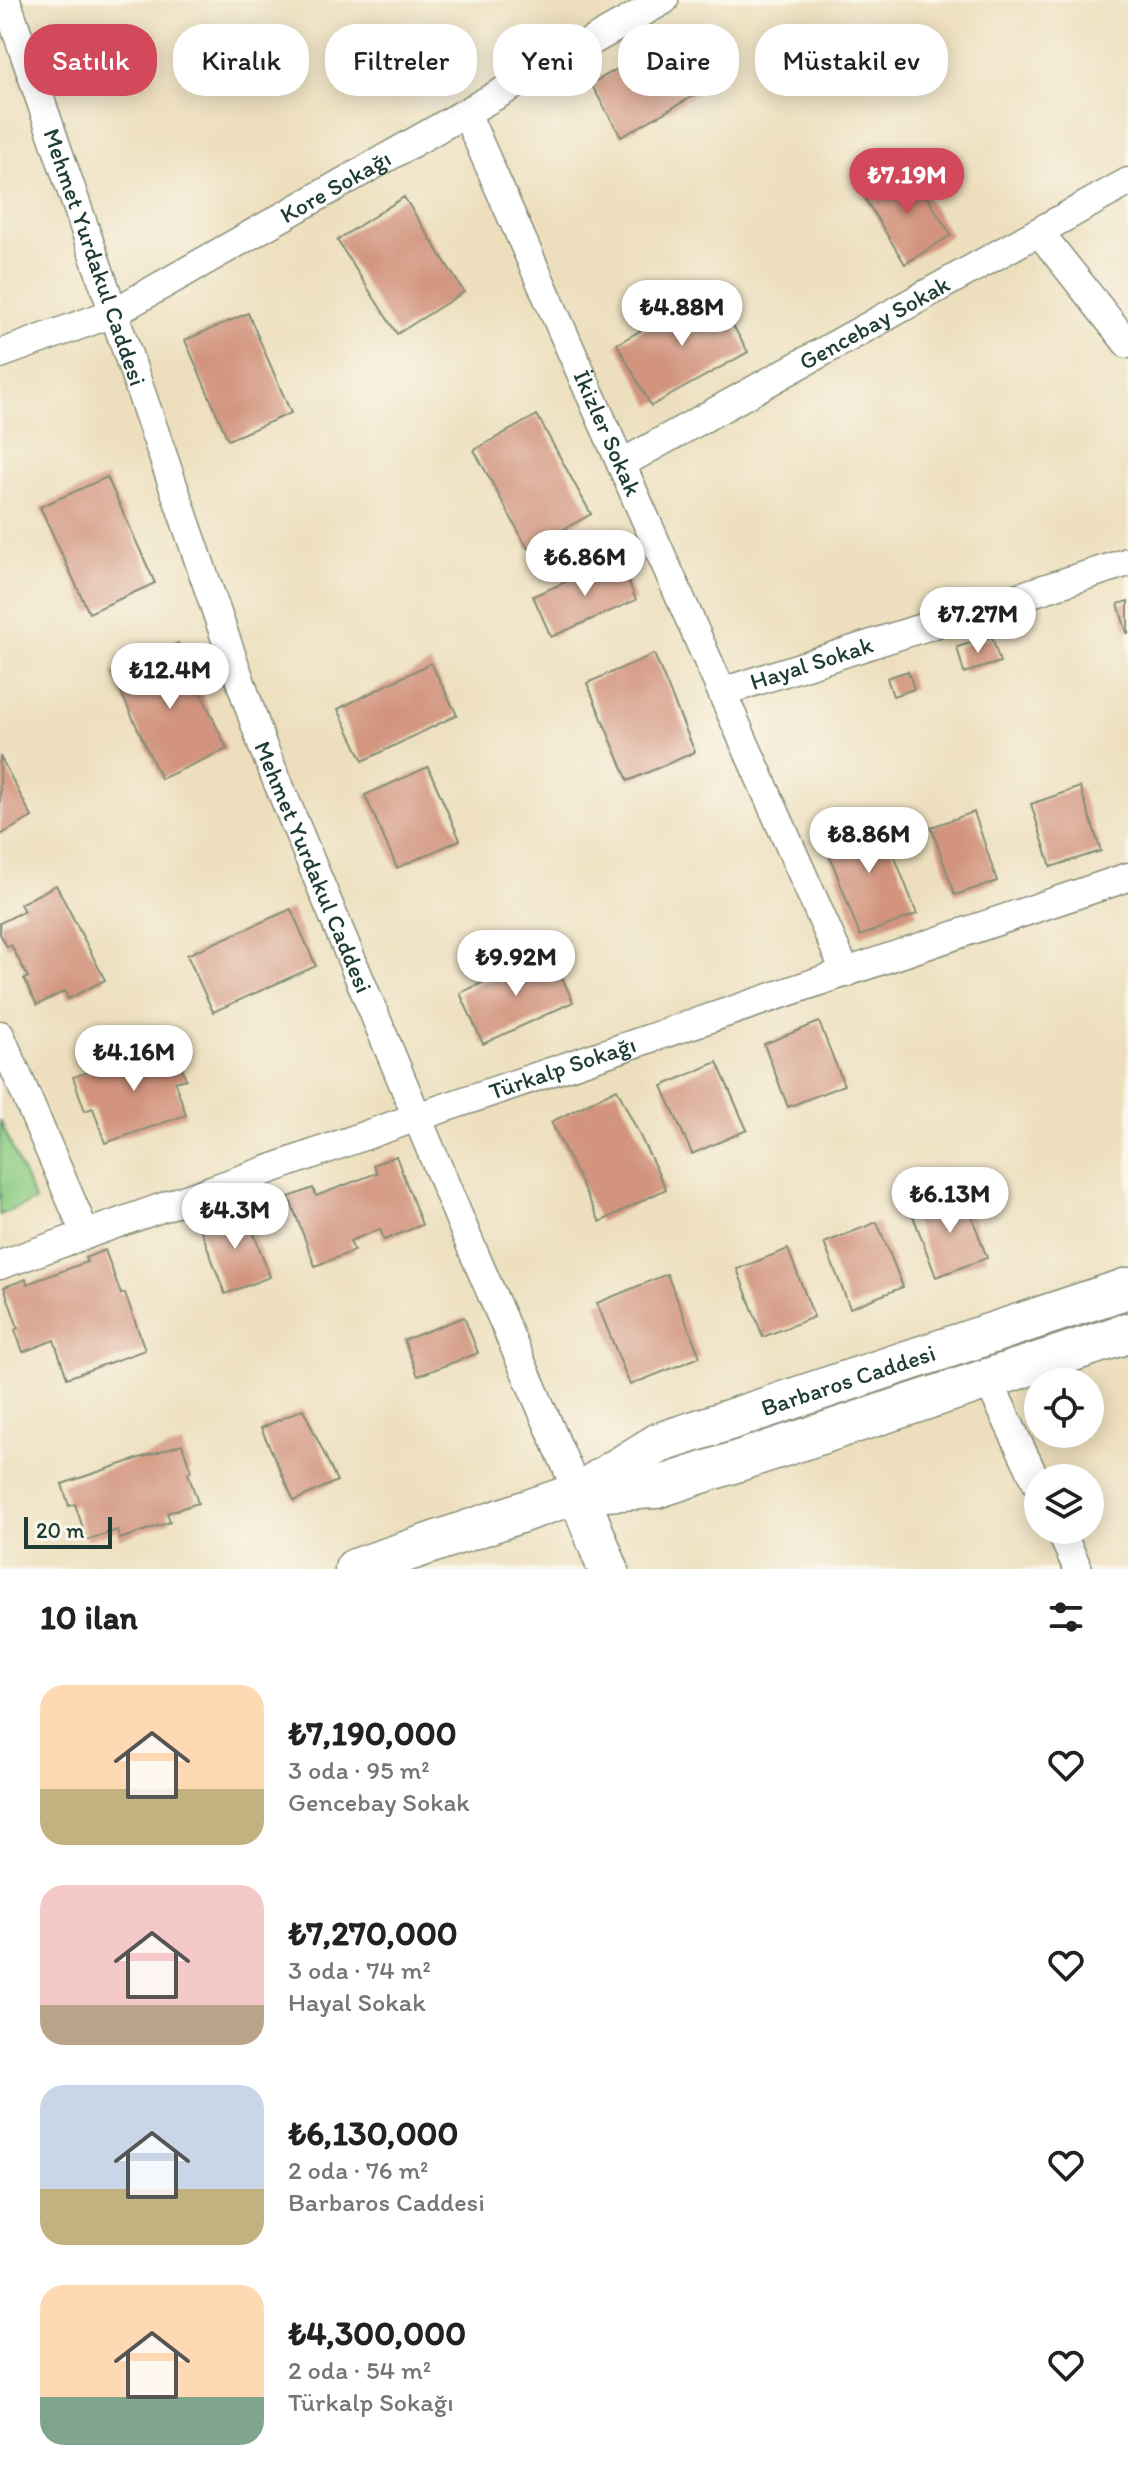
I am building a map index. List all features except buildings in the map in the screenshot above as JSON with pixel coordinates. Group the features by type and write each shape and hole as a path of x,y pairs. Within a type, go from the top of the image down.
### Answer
{"street":[{"name":"Mehmet Yurdakul Caddesi","path":"6,0 263,747 578,1493"},
{"name":"Kore Sokağı","path":"0,354 113,313 664,0"},
{"name":"İkizler Sokak","path":"466,113 846,973"},
{"name":"Gencebay Sokak","path":"621,464 1128,182"},
{"path":"1039,232 1128,344"},
{"name":"Hayal Sokak","path":"722,692 1128,562"},
{"name":"Türkalp Sokağı","path":"0,1265 417,1117 1128,879"},
{"path":"0,1035 86,1235"},
{"name":"Barbaros Caddesi","path":"355,1569 578,1493 659,1443 1128,1288"},
{"name":"Barbaros Caddesi","path":"578,1493 656,1488 1128,1333"},
{"path":"988,1380 1028,1464"},
{"path":"578,1493 608,1569"},
{"path":"1066,1544 1078,1569"}],"green space":[{"path":"0,1120 35,1201 0,1215"}]}
